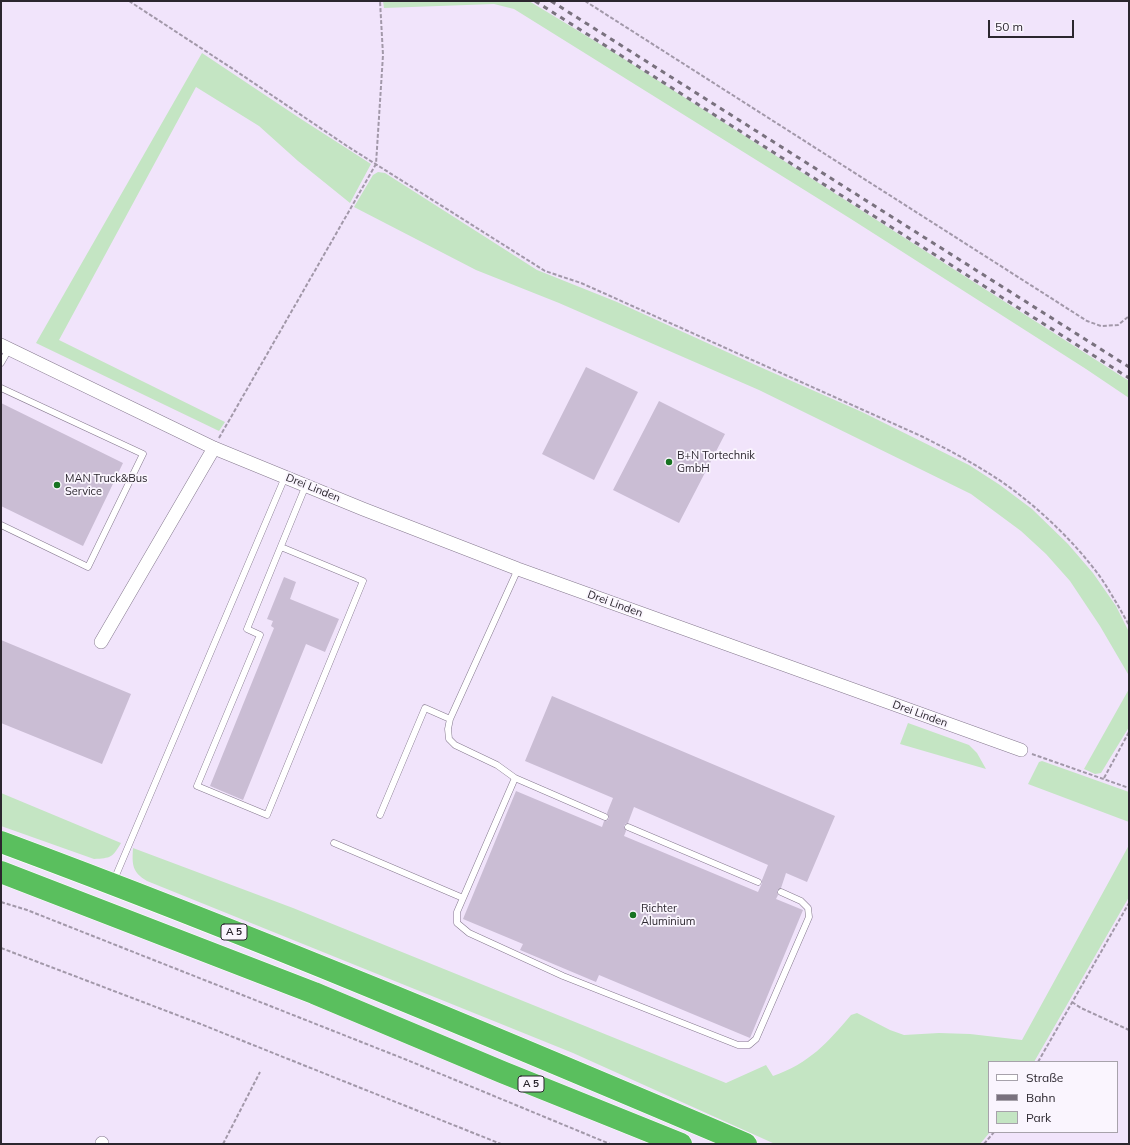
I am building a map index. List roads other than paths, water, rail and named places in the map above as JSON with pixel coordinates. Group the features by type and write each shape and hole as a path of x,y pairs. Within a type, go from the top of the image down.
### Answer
{"highway":[{"name":"A 5","path":"1,842 332,970 746,1144"},
{"name":"A 5","path":"1,872 314,992 502,1072 681,1144"}],"street":[{"name":"Drei Linden","path":"5,347 214,448 306,486 518,569 1021,750"},
{"path":"101,642 214,448"}],"lane":[{"path":"1,363 5,347"},
{"path":"1,388 143,454 88,567 1,525"},
{"path":"112,884 285,477"},
{"path":"282,547 363,581 267,815 197,786 260,634 247,629 306,486"},
{"path":"518,569 450,719 448,729 449,739 455,745 496,765 515,778 605,817"},
{"path":"380,815 425,708 450,719"},
{"path":"515,778 457,912 457,923 469,933 563,976 738,1045 749,1045 756,1039 809,917 808,908 801,901 781,892"},
{"path":"628,827 758,882"},
{"path":"334,843 463,898"}],"railway":[{"path":"535,1 1129,378"},
{"path":"551,1 1129,367"}],"place":[{"name":"B+N Tortechnik GmbH","path":"669,462"},
{"name":"MAN Truck&Bus Service","path":"57,485"},
{"name":"Richter Aluminium","path":"633,915"}]}
